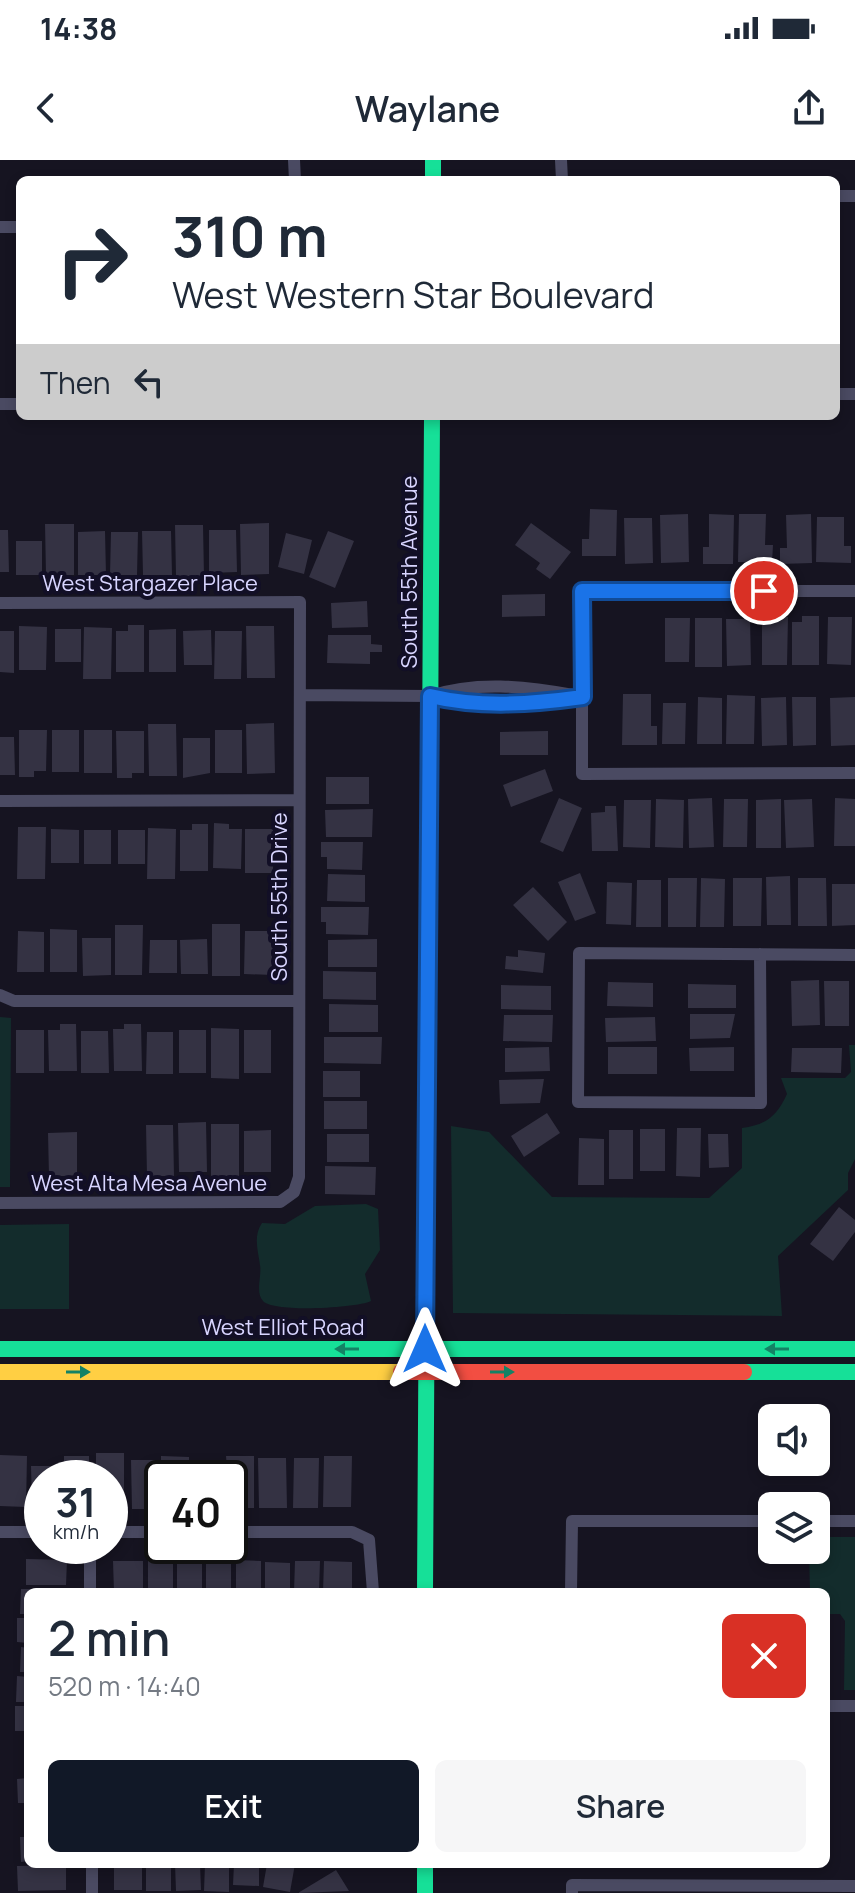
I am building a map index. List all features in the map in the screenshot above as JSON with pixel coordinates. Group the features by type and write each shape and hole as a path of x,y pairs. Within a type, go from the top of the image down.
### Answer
{"main road":[{"name":"South 55th Avenue","path":"425,1588 432,420"},
{"name":"West Elliot Road","path":"0,1349 855,1349"},
{"name":"West Elliot Road","path":"0,1372 855,1372"},
{"path":"425,1868 425,1893"}],"street":[{"path":"855,591 582,591 582,774 855,773"},
{"name":"West Stargazer Place","path":"0,603 300,602"},
{"name":"South 55th Drive","path":"294,1192 299,1177 300,602"},
{"path":"300,695 430,696 460,686 537,688 583,697"},
{"path":"0,801 299,800"},
{"path":"760,954 761,1103 578,1102 579,953 760,954 855,955"},
{"path":"0,995 14,1001 298,1001"},
{"name":"West Alta Mesa Avenue","path":"0,1203 280,1202 294,1192"},
{"path":"571,1588 572,1521 758,1521"},
{"path":"830,1521 855,1521"},
{"path":"0,1532 24,1532"},
{"path":"248,1532 352,1532 369,1540 373,1588"},
{"path":"90,1564 90,1588"},
{"path":"830,1706 855,1706"},
{"path":"92,1868 92,1893"},
{"path":"572,1889 855,1886"}],"green space":[{"path":"0,1017 11,1018 10,1187 0,1187"},
{"path":"849,1045 855,1045 855,1159 848,1173 848,1190 778,1256 782,1316 453,1313 451,1126 489,1132 552,1197 709,1198 742,1168 742,1128 764,1122 775,1114 783,1102 787,1094 781,1078 845,1078 851,1072"},
{"path":"366,1204 378,1209 380,1250 365,1274 371,1301 316,1308 282,1307 263,1301 259,1293 257,1243 262,1223 285,1224 315,1206"},
{"path":"69,1224 69,1309 0,1309 0,1225"},
{"path":"830,1537 855,1537 855,1690 844,1690 845,1621 840,1614 830,1614 830,1588 810,1588 809,1564 830,1564"}],"building":[{"path":"590,509 617,510 616,556 582,556 582,539 589,539"},
{"path":"688,514 689,562 661,563 660,515"},
{"path":"709,514 734,515 733,564 703,564 703,547 709,547"},
{"path":"739,514 766,514 765,545 773,545 772,563 738,562"},
{"path":"811,514 812,563 780,564 780,548 787,548 786,515"},
{"path":"817,517 844,517 844,546 851,546 851,563 816,562"},
{"path":"624,518 652,518 653,563 625,564"},
{"path":"269,523 269,574 241,575 240,524"},
{"path":"531,523 571,552 550,579 536,569 540,563 515,545"},
{"path":"45,524 74,524 74,575 46,575"},
{"path":"175,525 203,525 204,576 176,576"},
{"path":"0,530 8,530 9,572 0,572"},
{"path":"209,530 236,530 237,572 209,573"},
{"path":"105,531 106,575 78,575 78,532"},
{"path":"142,531 171,531 172,575 143,575"},
{"path":"328,531 354,541 335,588 309,577"},
{"path":"111,532 138,532 137,575 110,575"},
{"path":"286,533 312,540 304,574 278,567"},
{"path":"16,541 42,541 42,575 16,575"},
{"path":"545,594 545,616 502,617 502,595"},
{"path":"367,601 368,627 332,628 331,603"},
{"path":"762,616 788,617 787,665 762,665"},
{"path":"802,616 819,616 819,665 792,665 792,622 802,622"},
{"path":"828,617 852,617 851,665 827,664"},
{"path":"665,618 690,618 689,662 665,662"},
{"path":"695,618 722,618 722,667 695,667"},
{"path":"726,619 750,619 751,665 727,666"},
{"path":"128,625 144,625 144,672 116,672 116,631 128,631"},
{"path":"19,626 47,627 46,670 19,670"},
{"path":"246,626 274,626 275,678 247,678"},
{"path":"84,627 112,628 111,679 83,679"},
{"path":"55,629 81,629 81,662 55,662"},
{"path":"176,629 176,672 149,672 149,630"},
{"path":"211,630 212,665 184,665 183,631"},
{"path":"0,631 14,631 14,673 0,672"},
{"path":"215,631 242,631 241,679 214,679"},
{"path":"328,635 371,635 371,644 382,645 382,652 370,652 370,664 327,663"},
{"path":"623,694 651,694 651,726 657,726 657,745 622,745"},
{"path":"727,695 755,696 754,744 726,744"},
{"path":"698,697 722,698 722,744 697,744"},
{"path":"786,697 787,745 762,746 761,698"},
{"path":"792,697 816,697 816,745 793,746"},
{"path":"855,697 855,745 831,746 830,698"},
{"path":"663,703 686,703 685,744 662,744"},
{"path":"274,723 275,773 247,774 246,724"},
{"path":"148,724 176,724 177,776 149,776"},
{"path":"19,730 47,730 46,771 34,771 34,777 19,777"},
{"path":"52,730 79,730 79,772 52,772"},
{"path":"84,730 112,730 112,773 84,773"},
{"path":"215,730 242,730 242,773 215,773"},
{"path":"116,731 144,731 144,773 132,773 132,778 117,778"},
{"path":"548,731 548,755 500,755 500,732"},
{"path":"0,737 14,737 15,775 0,775"},
{"path":"183,738 210,738 210,773 183,778"},
{"path":"545,769 553,791 511,807 503,785"},
{"path":"326,777 369,777 369,804 326,804"},
{"path":"559,798 582,808 563,852 540,842"},
{"path":"712,798 714,847 689,848 688,799"},
{"path":"835,798 855,799 855,846 834,846"},
{"path":"656,799 684,800 683,848 655,847"},
{"path":"724,799 748,799 747,847 723,847"},
{"path":"781,799 781,848 756,848 756,800"},
{"path":"812,799 814,847 786,848 784,800"},
{"path":"624,800 651,800 650,848 623,847"},
{"path":"605,806 616,806 618,851 592,851 591,813 605,812"},
{"path":"373,809 372,837 326,837 325,810"},
{"path":"214,823 229,824 229,829 242,829 241,869 213,868"},
{"path":"192,824 208,824 208,871 180,871 180,830 192,830"},
{"path":"18,827 46,827 45,879 17,879"},
{"path":"148,828 176,829 175,879 147,879"},
{"path":"51,829 79,830 79,863 51,863"},
{"path":"245,829 273,829 273,873 245,873"},
{"path":"84,830 111,830 111,864 84,864"},
{"path":"118,830 145,830 145,864 118,864"},
{"path":"321,842 363,842 362,870 327,869 327,857 321,857"},
{"path":"580,873 596,913 575,921 558,882"},
{"path":"328,874 365,875 365,902 327,901"},
{"path":"790,876 791,925 767,925 766,877"},
{"path":"668,878 697,878 696,927 668,927"},
{"path":"701,878 725,879 724,927 700,927"},
{"path":"733,878 762,878 761,926 733,926"},
{"path":"798,878 826,878 827,926 798,926"},
{"path":"637,880 661,880 661,927 636,927"},
{"path":"607,882 632,883 631,925 606,924"},
{"path":"832,884 855,884 855,925 832,926"},
{"path":"533,887 567,922 548,941 513,905"},
{"path":"321,907 369,907 368,935 326,934 326,922 321,922"},
{"path":"212,924 240,924 240,976 212,976"},
{"path":"115,925 143,925 142,975 115,975"},
{"path":"50,929 77,930 77,972 50,972"},
{"path":"18,931 44,932 44,972 17,972"},
{"path":"245,931 274,931 273,975 244,974"},
{"path":"82,938 111,938 111,975 83,976"},
{"path":"207,939 208,974 181,974 180,940"},
{"path":"377,939 377,967 328,967 328,940"},
{"path":"150,940 177,940 177,973 149,973"},
{"path":"518,950 545,953 543,973 505,969 506,956 518,957"},
{"path":"323,971 376,972 376,1000 323,999"},
{"path":"819,980 820,1025 792,1026 791,981"},
{"path":"824,981 849,981 849,1026 825,1026"},
{"path":"608,982 653,983 653,1007 607,1006"},
{"path":"688,984 736,985 736,1008 688,1008"},
{"path":"501,985 551,986 551,1010 501,1009"},
{"path":"329,1004 378,1005 378,1032 329,1032"},
{"path":"690,1014 735,1014 730,1038 690,1039"},
{"path":"504,1015 553,1015 552,1042 503,1041"},
{"path":"655,1017 656,1041 606,1042 605,1018"},
{"path":"60,1024 76,1024 77,1071 49,1071 48,1030 60,1030"},
{"path":"124,1024 141,1024 142,1071 114,1071 113,1029 124,1029"},
{"path":"211,1028 239,1029 239,1079 211,1078"},
{"path":"16,1030 44,1030 44,1073 16,1073"},
{"path":"179,1030 206,1030 206,1073 179,1073"},
{"path":"244,1030 271,1030 271,1073 244,1073"},
{"path":"81,1031 108,1031 109,1073 81,1073"},
{"path":"147,1032 173,1032 173,1074 146,1074"},
{"path":"324,1037 382,1037 381,1064 324,1063"},
{"path":"549,1047 550,1071 505,1072 505,1048"},
{"path":"608,1047 657,1047 657,1074 608,1074"},
{"path":"734,1047 734,1071 690,1071 689,1048"},
{"path":"792,1048 842,1048 841,1073 791,1072"},
{"path":"323,1071 360,1071 360,1097 323,1097"},
{"path":"544,1079 540,1103 500,1104 499,1080"},
{"path":"324,1101 367,1101 367,1129 324,1129"},
{"path":"547,1113 560,1133 524,1157 511,1136"},
{"path":"206,1122 207,1172 179,1172 178,1123"},
{"path":"211,1124 239,1124 239,1176 211,1176"},
{"path":"146,1125 173,1125 174,1176 147,1176"},
{"path":"677,1128 701,1128 700,1177 676,1176"},
{"path":"640,1129 665,1129 665,1171 640,1171"},
{"path":"271,1130 271,1172 244,1172 244,1131"},
{"path":"609,1130 633,1130 633,1179 609,1179"},
{"path":"77,1132 77,1176 49,1176 48,1133"},
{"path":"327,1134 369,1134 369,1162 327,1162"},
{"path":"708,1134 728,1134 729,1167 709,1168"},
{"path":"579,1138 604,1139 604,1185 578,1185"},
{"path":"325,1166 376,1167 375,1195 325,1194"},
{"path":"839,1207 855,1220 855,1232 833,1261 810,1244"},
{"path":"96,1453 124,1453 124,1460 96,1460"},
{"path":"0,1455 27,1456 24,1460 24,1507 0,1506"},
{"path":"64,1456 89,1456 89,1460 64,1460"},
{"path":"161,1456 189,1457 189,1460 161,1460"},
{"path":"226,1456 254,1456 254,1508 248,1508 248,1460 226,1460"},
{"path":"324,1456 352,1456 351,1507 323,1507"},
{"path":"258,1458 286,1458 287,1508 259,1508"},
{"path":"294,1458 319,1458 318,1508 293,1508"},
{"path":"131,1460 144,1460 144,1509 132,1509"},
{"path":"143,1561 143,1588 114,1588 113,1564"},
{"path":"261,1561 261,1588 236,1588 236,1564"},
{"path":"295,1561 320,1561 319,1588 294,1588"},
{"path":"324,1561 352,1562 352,1588 323,1588"},
{"path":"265,1562 290,1563 290,1588 265,1588"},
{"path":"26,1564 67,1564 66,1585 26,1585"},
{"path":"148,1564 173,1564 173,1588 148,1588"},
{"path":"177,1564 202,1564 202,1588 177,1588"},
{"path":"206,1564 231,1564 231,1588 206,1588"},
{"path":"21,1589 24,1589 24,1614 20,1614"},
{"path":"17,1618 24,1618 24,1643 17,1642"},
{"path":"21,1647 24,1647 24,1672 20,1672"},
{"path":"17,1676 24,1677 24,1702 16,1702"},
{"path":"15,1706 24,1706 24,1731 15,1731"},
{"path":"24,1778 24,1803 18,1803 17,1779"},
{"path":"20,1837 24,1837 24,1862 21,1862"},
{"path":"17,1866 66,1868 66,1890 18,1891"},
{"path":"114,1868 142,1868 142,1890 114,1890"},
{"path":"146,1868 171,1868 171,1891 146,1891"},
{"path":"175,1868 200,1868 201,1890 176,1891"},
{"path":"205,1868 229,1868 229,1892 204,1891"},
{"path":"234,1868 259,1868 259,1886 233,1885"},
{"path":"266,1868 294,1868 290,1892 263,1887"},
{"path":"336,1870 349,1891 298,1893"}],"traffic: fast":[{"path":"433,160 433,176"},
{"path":"425,1588 432,420"},
{"path":"0,1349 855,1349"},
{"path":"744,1372 855,1372"},
{"path":"425,1868 425,1893"}],"traffic: slow":[{"path":"0,1372 401,1372"}],"traffic: jam":[{"path":"401,1372 744,1372"}],"route":[{"path":"425,1349 430,696 462,704 536,704 583,697 582,591 764,591"}]}
